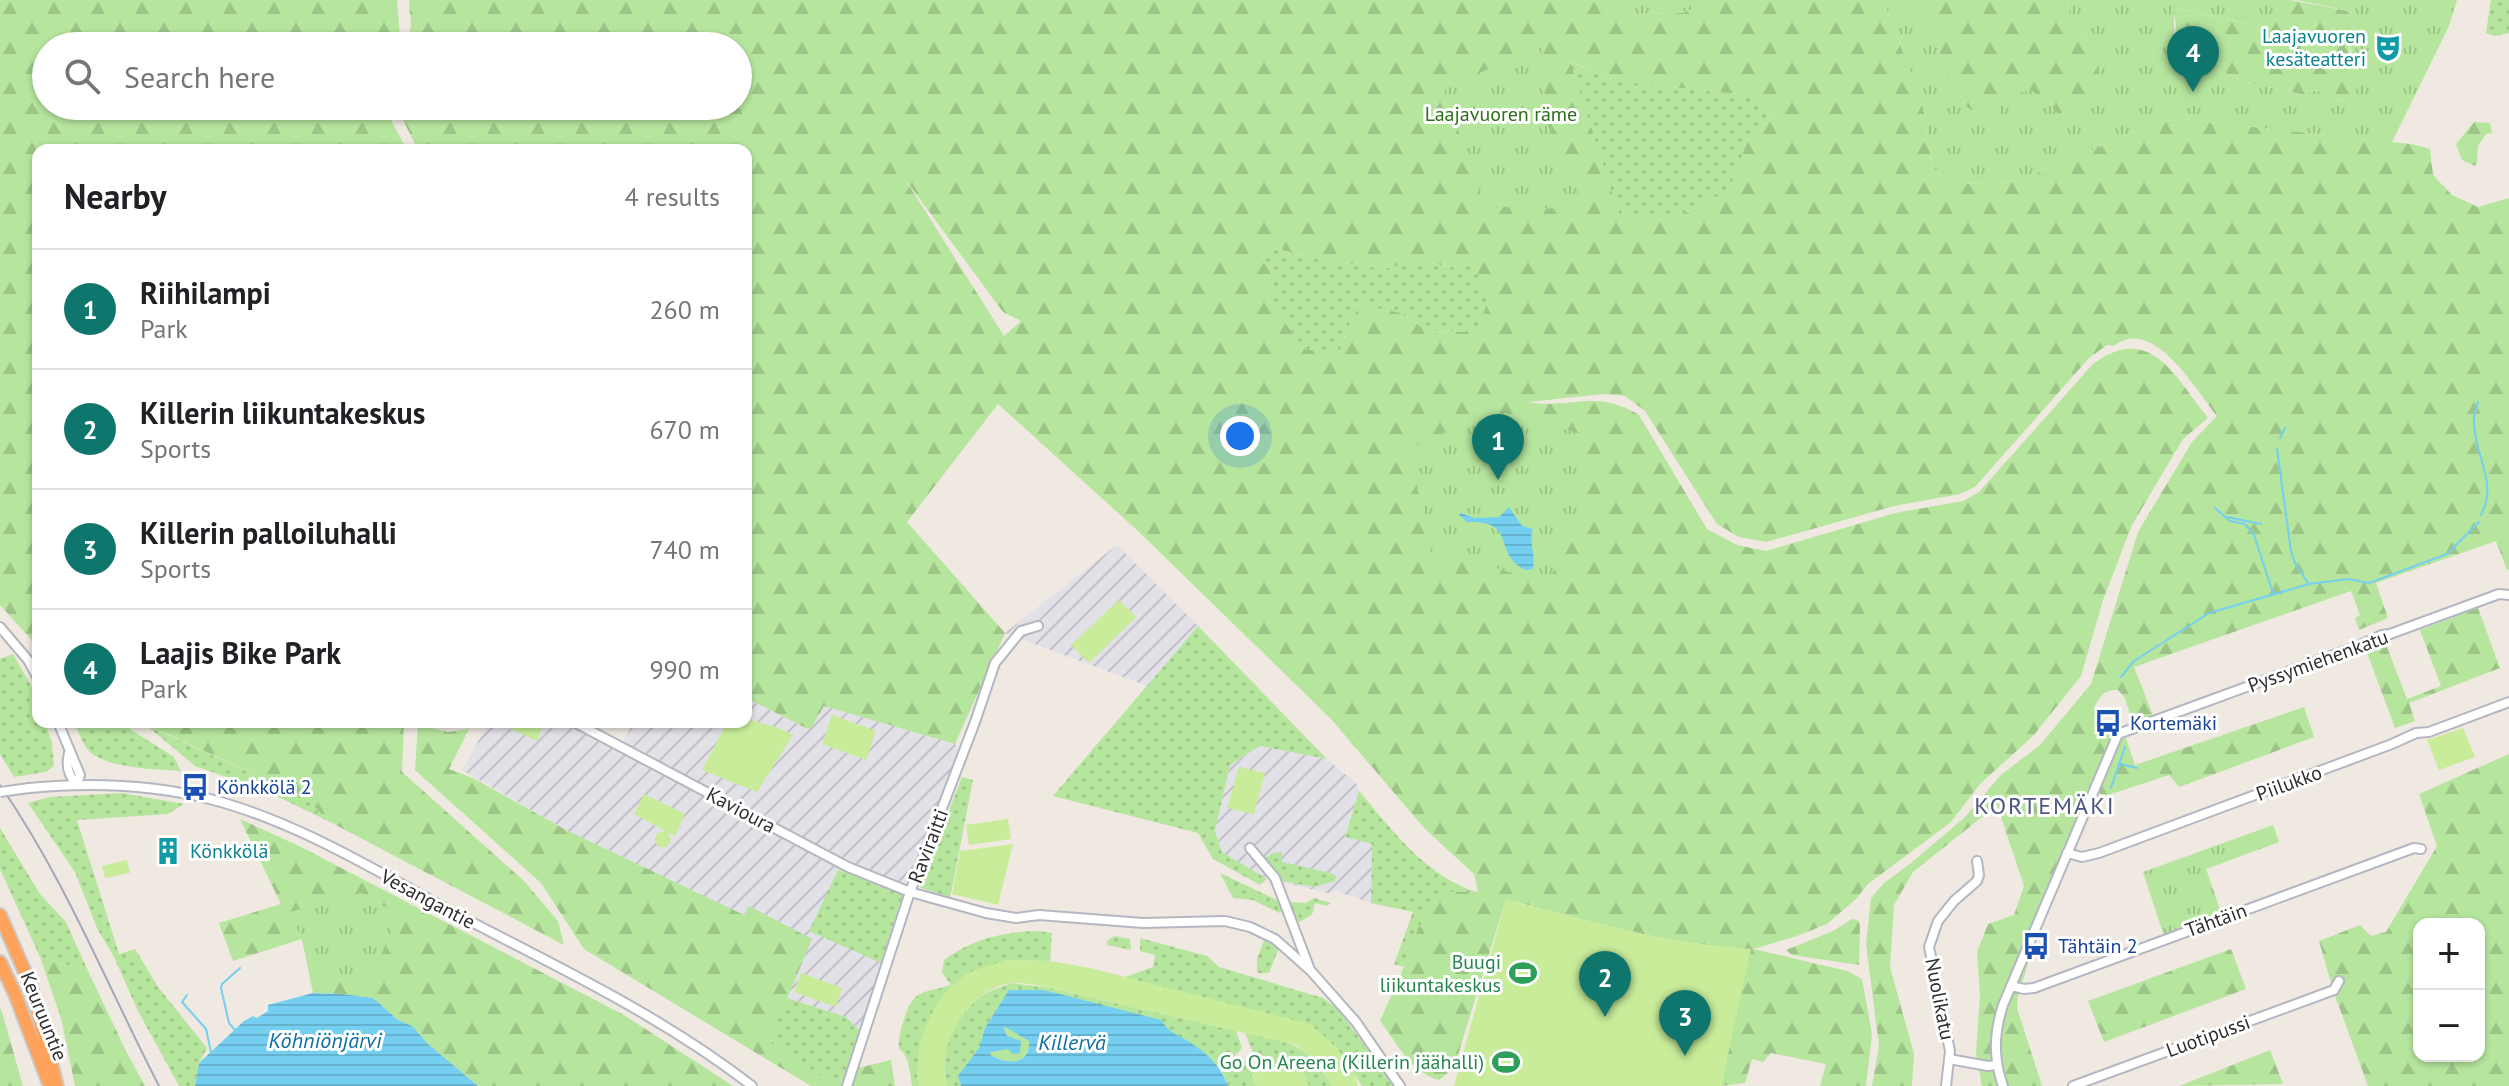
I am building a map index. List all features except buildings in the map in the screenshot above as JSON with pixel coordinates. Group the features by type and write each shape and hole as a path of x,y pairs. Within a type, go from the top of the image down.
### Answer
{"highway":[{"path":"0,915 34,995 57,1086"},
{"name":"Keuruuntie","path":"0,962 50,1086"}],"street":[{"name":"Pyssymiehenkatu","path":"2003,1086 1995,1047 1998,1021 2067,853 2122,732 2382,635 2499,594 2509,595"},
{"name":"Raviraitti","path":"847,1086 910,892 995,663 1021,631 1038,626"},
{"path":"0,627 32,667"},
{"name":"Piilukko","path":"2067,853 2082,857 2099,853 2416,733 2429,732 2509,702"},
{"path":"60,728 80,775 77,784"},
{"name":"Kavioura","path":"585,728 848,867 910,892 1016,918 1039,915 1143,923 1225,921 1250,927 1275,939 1311,971"},
{"name":"Vesangantie","path":"0,792 77,784 133,785 188,794 252,812 293,828 634,1008 752,1086"},
{"path":"1250,848 1275,878 1311,971 1356,1022 1400,1086"},
{"name":"Tähtäin","path":"2011,986 2034,988 2414,848 2421,849"},
{"name":"Nuolikatu","path":"1946,1086 1950,1051 1929,947 1938,921 1954,901 1977,881 1977,861"},
{"name":"Luotipussi","path":"2073,1086 2334,990 2339,981"},
{"name":"Nuolikatu","path":"1949,1059 1997,1065"}],"shaded area":[{"path":"1117,545 1198,626 1147,686 1005,633"},
{"path":"752,701 809,730 824,706 955,744 959,752 860,1031 846,1017 787,998 811,940 749,907 744,916 566,830 462,770 486,728 578,728 619,751 630,728 752,728"},
{"path":"1260,746 1327,759 1357,784 1359,791 1345,836 1372,844 1371,903 1336,891 1328,893 1267,879 1222,852 1215,831 1230,765"}],"green space":[{"path":"0,0 397,0 400,32 32,32 32,120 391,120 404,144 32,144 32,640 0,605"},
{"path":"409,0 1591,0 1618,14 1683,13 1714,0 1883,0 1922,101 1933,167 1943,179 1959,184 2016,182 2158,122 2181,119 2411,144 2430,149 2433,175 2452,195 2478,207 2509,198 2509,569 2496,541 2376,583 2388,618 2359,630 2355,618 2360,615 2351,591 2134,667 2154,718 2133,725 2125,698 2118,690 2103,694 2094,708 2111,733 2126,738 2135,765 2304,707 2314,737 2179,787 2169,775 2105,796 2090,789 2055,875 2018,996 2017,1008 2042,1086 1982,1086 1976,1053 1980,995 1977,952 1988,924 2014,915 2024,886 1997,805 1913,872 1894,905 1890,967 1914,1054 1912,1086 1872,1086 1879,1046 1866,944 1871,898 1884,883 1964,818 2001,775 2040,745 2091,684 2138,532 2192,442 2217,416 2185,374 2158,348 2144,340 2129,339 2114,346 2107,345 2089,358 1975,487 1960,494 1894,506 1766,542 1739,537 1717,524 1645,411 1625,396 1604,394 1528,402 1557,404 1596,401 1623,407 1639,415 1707,529 1737,545 1766,551 1895,513 1963,501 1979,492 2093,364 2113,353 2131,349 2146,352 2160,360 2208,418 2183,439 2132,525 2103,600 2081,676 2033,736 1980,784 1951,822 1868,884 1827,924 1753,949 1847,971 1862,979 1872,1034 1866,1086 1820,1086 1826,1064 1771,1053 1763,1062 1752,1059 1745,1083 1721,1086 1750,949 1658,937 1506,899 1457,1058 1448,1073 1439,1080 1413,1064 1380,1021 1418,928 1437,900 1451,892 1478,892 1474,874 1425,829 1331,719 1138,531 998,404 907,522 1005,633 955,744 824,706 810,730 752,701 752,144 415,144 403,120 752,120 752,32 410,32","holes":["1570,61 1614,81 1748,95 1773,117 1748,140 1729,190 1673,220 1619,214","905,179 1003,312 1021,321 1004,336","1274,248 1323,260 1384,269 1418,261 1452,267 1475,265 1488,299 1479,327 1464,332 1428,331 1400,313 1361,304 1351,320 1340,350 1306,350 1269,302 1273,275 1261,259"]},
{"path":"1591,0 1714,0 1683,13 1618,14"},
{"path":"1883,0 1915,0 1965,106 1981,116 1998,114 2004,96 2031,90 2059,114 2089,104 2095,91 2099,54 2071,21 2067,0 2290,0 2259,26 2174,8 2174,46 2192,46 2222,71 2241,81 2304,95 2317,90 2333,100 2347,101 2358,85 2348,37 2357,19 2354,12 2296,0 2457,0 2449,26 2392,142 2181,119 2158,122 2016,182 1959,184 1943,179 1933,167 1922,101"},
{"path":"1915,0 2067,0 2071,21 2099,54 2095,91 2089,104 2059,114 1981,116 1965,106"},
{"path":"2290,0 2354,12 2358,19 2349,45 2359,85 2348,101 2333,100 2317,90 2304,95 2241,81 2222,71 2192,46 2174,47 2176,25 2173,8 2259,26"},
{"path":"2491,0 2509,0 2509,33 2495,36 2486,33"},
{"name":"Laajavuoren räme","path":"1541,44 1547,123 1585,210 1485,206 1444,90"},
{"path":"1569,61 1614,81 1748,95 1773,117 1749,140 1729,190 1673,220 1619,214"},
{"path":"2474,122 2490,123 2492,133 2486,134 2478,146 2475,166 2462,160 2456,144"},
{"path":"1273,248 1323,260 1384,269 1418,261 1452,267 1476,265 1488,299 1479,327 1464,332 1428,331 1400,313 1351,320 1340,350 1305,350 1269,302 1273,275 1261,259"},
{"path":"1505,413 1581,434 1580,511 1548,583 1464,559 1432,557 1409,448 1464,425"},
{"path":"1119,600 1136,617 1089,663 1071,645"},
{"path":"2478,608 2500,668 2409,703 2415,721 2395,728 2366,650 2385,642 2407,699 2441,686 2420,630"},
{"path":"1198,626 1327,759 1260,746 1230,765 1215,831 1222,852 1267,879 1260,885 1213,859 1198,833 1053,796"},
{"path":"13,654 32,687 32,728 47,728 52,743 54,766 46,772 14,777 0,754 0,659"},
{"path":"832,715 876,731 866,760 822,744"},
{"path":"752,720 793,735 757,792 702,770 724,728 752,728"},
{"path":"77,728 128,728 174,757 181,771 133,767 108,761 89,751"},
{"path":"150,728 304,797 330,822 266,791 195,766"},
{"path":"154,728 404,728 402,772 524,881 558,921 564,945 330,822 304,797"},
{"path":"418,728 448,732 469,729 449,769 473,778 566,830 744,915 749,906 812,939 769,1042 837,1086 811,1086 584,949 541,883 415,770"},
{"path":"508,728 541,728 538,741"},
{"path":"2463,728 2475,757 2439,770 2427,740"},
{"path":"2509,754 2509,1086 2368,1086 2334,993 2319,941 2360,925 2371,936 2386,932 2437,846 2419,794"},
{"path":"1239,767 1265,773 1254,814 1227,808"},
{"path":"962,777 973,780 950,898 919,887"},
{"path":"1359,791 1398,837 1427,864 1442,876 1479,893 1451,892 1418,928 1404,967 1394,964 1413,912 1371,903 1372,844 1345,837"},
{"path":"122,793 184,804 168,814 77,820 119,954 135,949 158,987 207,1048 199,1063 195,1086 179,1086 97,928 75,872 28,803 50,797"},
{"path":"644,794 685,814 675,836 668,833 671,840 667,847 659,847 654,840 657,833 665,831 634,814"},
{"path":"240,819 299,846 624,1015 733,1086 478,1086 412,1027 398,1020 373,998 313,993 302,939 233,961 219,923 281,904"},
{"path":"1008,819 1011,839 969,845 966,825"},
{"path":"2273,825 2279,842 2206,869 2222,915 2165,939 2143,872"},
{"path":"0,828 40,894 66,922 88,971 40,957 0,869"},
{"path":"1013,844 998,905 952,894 960,851"},
{"path":"1282,852 1282,862 1331,873 1336,876 1335,881 1315,887 1281,881 1265,858"},
{"path":"127,860 130,873 105,878 102,866"},
{"path":"838,870 903,893 881,963 809,931"},
{"path":"1220,873 1277,900 1282,911 1279,913 1253,900 1233,898"},
{"path":"361,893 398,914 370,982 311,974 301,935 286,913"},
{"path":"1314,898 1331,903 1327,906 1315,903 1312,915 1297,923 1290,902 1306,903"},
{"path":"1506,899 1658,937 1751,949 1721,1086 1454,1086"},
{"path":"1852,919 1858,920 1860,925 1859,965 1792,955 1786,950 1833,931"},
{"path":"1037,931 1052,933 1050,961 1007,960 965,975 917,1074 920,1086 912,1086 907,1061 899,1049 901,1030 915,998 951,985 942,972 944,960 988,938"},
{"path":"1114,936 1130,939 1131,950 1107,945 1107,941"},
{"path":"1140,938 1207,956 1219,967 1323,998 1339,1010 1394,1086 1362,1086 1335,1046 1125,977 1153,967 1155,955 1140,951"},
{"path":"1264,940 1277,943 1278,950 1269,973 1257,973 1257,959"},
{"path":"2231,949 2246,989 2104,1042 2088,1001"},
{"path":"40,957 88,971 145,1086 75,1086 61,1018"},
{"path":"1007,960 1050,961 1090,968 1310,1024 1346,1059 1358,1086 1333,1086 1317,1061 1296,1045 1050,988 1011,983 981,996 958,1022 946,1054 944,1070 947,1086 920,1086 918,1056 934,1009 953,984 965,975"},
{"path":"801,973 842,988 836,1007 794,992"},
{"path":"1011,983 1050,988 1236,1031 1242,1048 1230,1061 1236,1067 1247,1060 1256,1072 1251,1075 1256,1086 1228,1086 1222,1071 1194,1045 1167,1030 1044,990 1009,991 985,1028 979,1048 959,1076 961,1086 947,1086 944,1061 956,1024 982,996"},
{"path":"787,998 846,1017 860,1031 841,1086 769,1042"},
{"path":"0,1008 2,1012 23,1086 0,1086"},
{"path":"1005,1027 1029,1041 1029,1049 1021,1059 1002,1060 989,1054 1007,1036"},
{"path":"1245,1033 1287,1043 1305,1052 1333,1086 1309,1086 1295,1056 1260,1071"},
{"path":"2270,1050 2283,1084 2179,1086"},
{"path":"1295,1056 1309,1086 1256,1086 1251,1075"},
{"path":"891,1060 895,1086 852,1086 858,1068"}],"water":[{"path":"1509,507 1522,526 1533,529 1533,569 1526,570 1516,563 1493,526 1467,522 1459,515 1499,517"},
{"name":"Killervä","path":"1009,990 1044,990 1161,1020 1171,1031 1208,1056 1228,1086 961,1086 958,1076 979,1048 985,1028","holes":["1005,1027 1029,1041 1026,1055 1016,1061 1002,1060 989,1054 1008,1049 1013,1054 1020,1053 1021,1041 1007,1036"]},
{"name":"Köhniönjärvi","path":"313,993 373,998 398,1020 412,1026 428,1044 478,1086 195,1086 199,1063 244,1021 268,1011 268,1005"}],"waterway":[{"path":"2478,402 2474,416 2475,433 2487,491 2481,515"},
{"path":"2280,438 2285,428"},
{"path":"2277,449 2291,551 2308,583"},
{"path":"2215,508 2230,521 2245,524 2254,535 2273,593"},
{"path":"2227,517 2261,524"},
{"path":"2121,677 2134,661 2209,613 2309,584 2349,579 2369,583 2447,554 2479,522"},
{"path":"2111,788 2125,747"},
{"path":"2120,764 2137,768"},
{"path":"235,1030 229,1023 221,988 240,968"},
{"path":"187,995 182,1002 206,1029 211,1052"}],"railway":[{"path":"0,785 45,857 159,1086"}],"place":[{"name":"Laajavuoren kesäteatteri","path":"2388,48"},
{"name":"Laajis Bike Park","path":"2193,92"},
{"name":"Riihilampi","path":"1498,480"},
{"name":"Kortemäki","path":"2108,723"},
{"name":"Könkkölä 2","path":"195,787"},
{"name":"Könkkölä","path":"168,851"},
{"name":"Tähtäin 2","path":"2036,946"},
{"name":"Buugi liikuntakeskus","path":"1523,973"},
{"name":"Killerin liikuntakeskus","path":"1605,1017"},
{"name":"Killerin palloiluhalli","path":"1685,1056"},
{"name":"Go On Areena (Killerin jäähalli)","path":"1506,1062"}],"district":[{"name":"KORTEMÄKI","path":"2045,806"}]}
